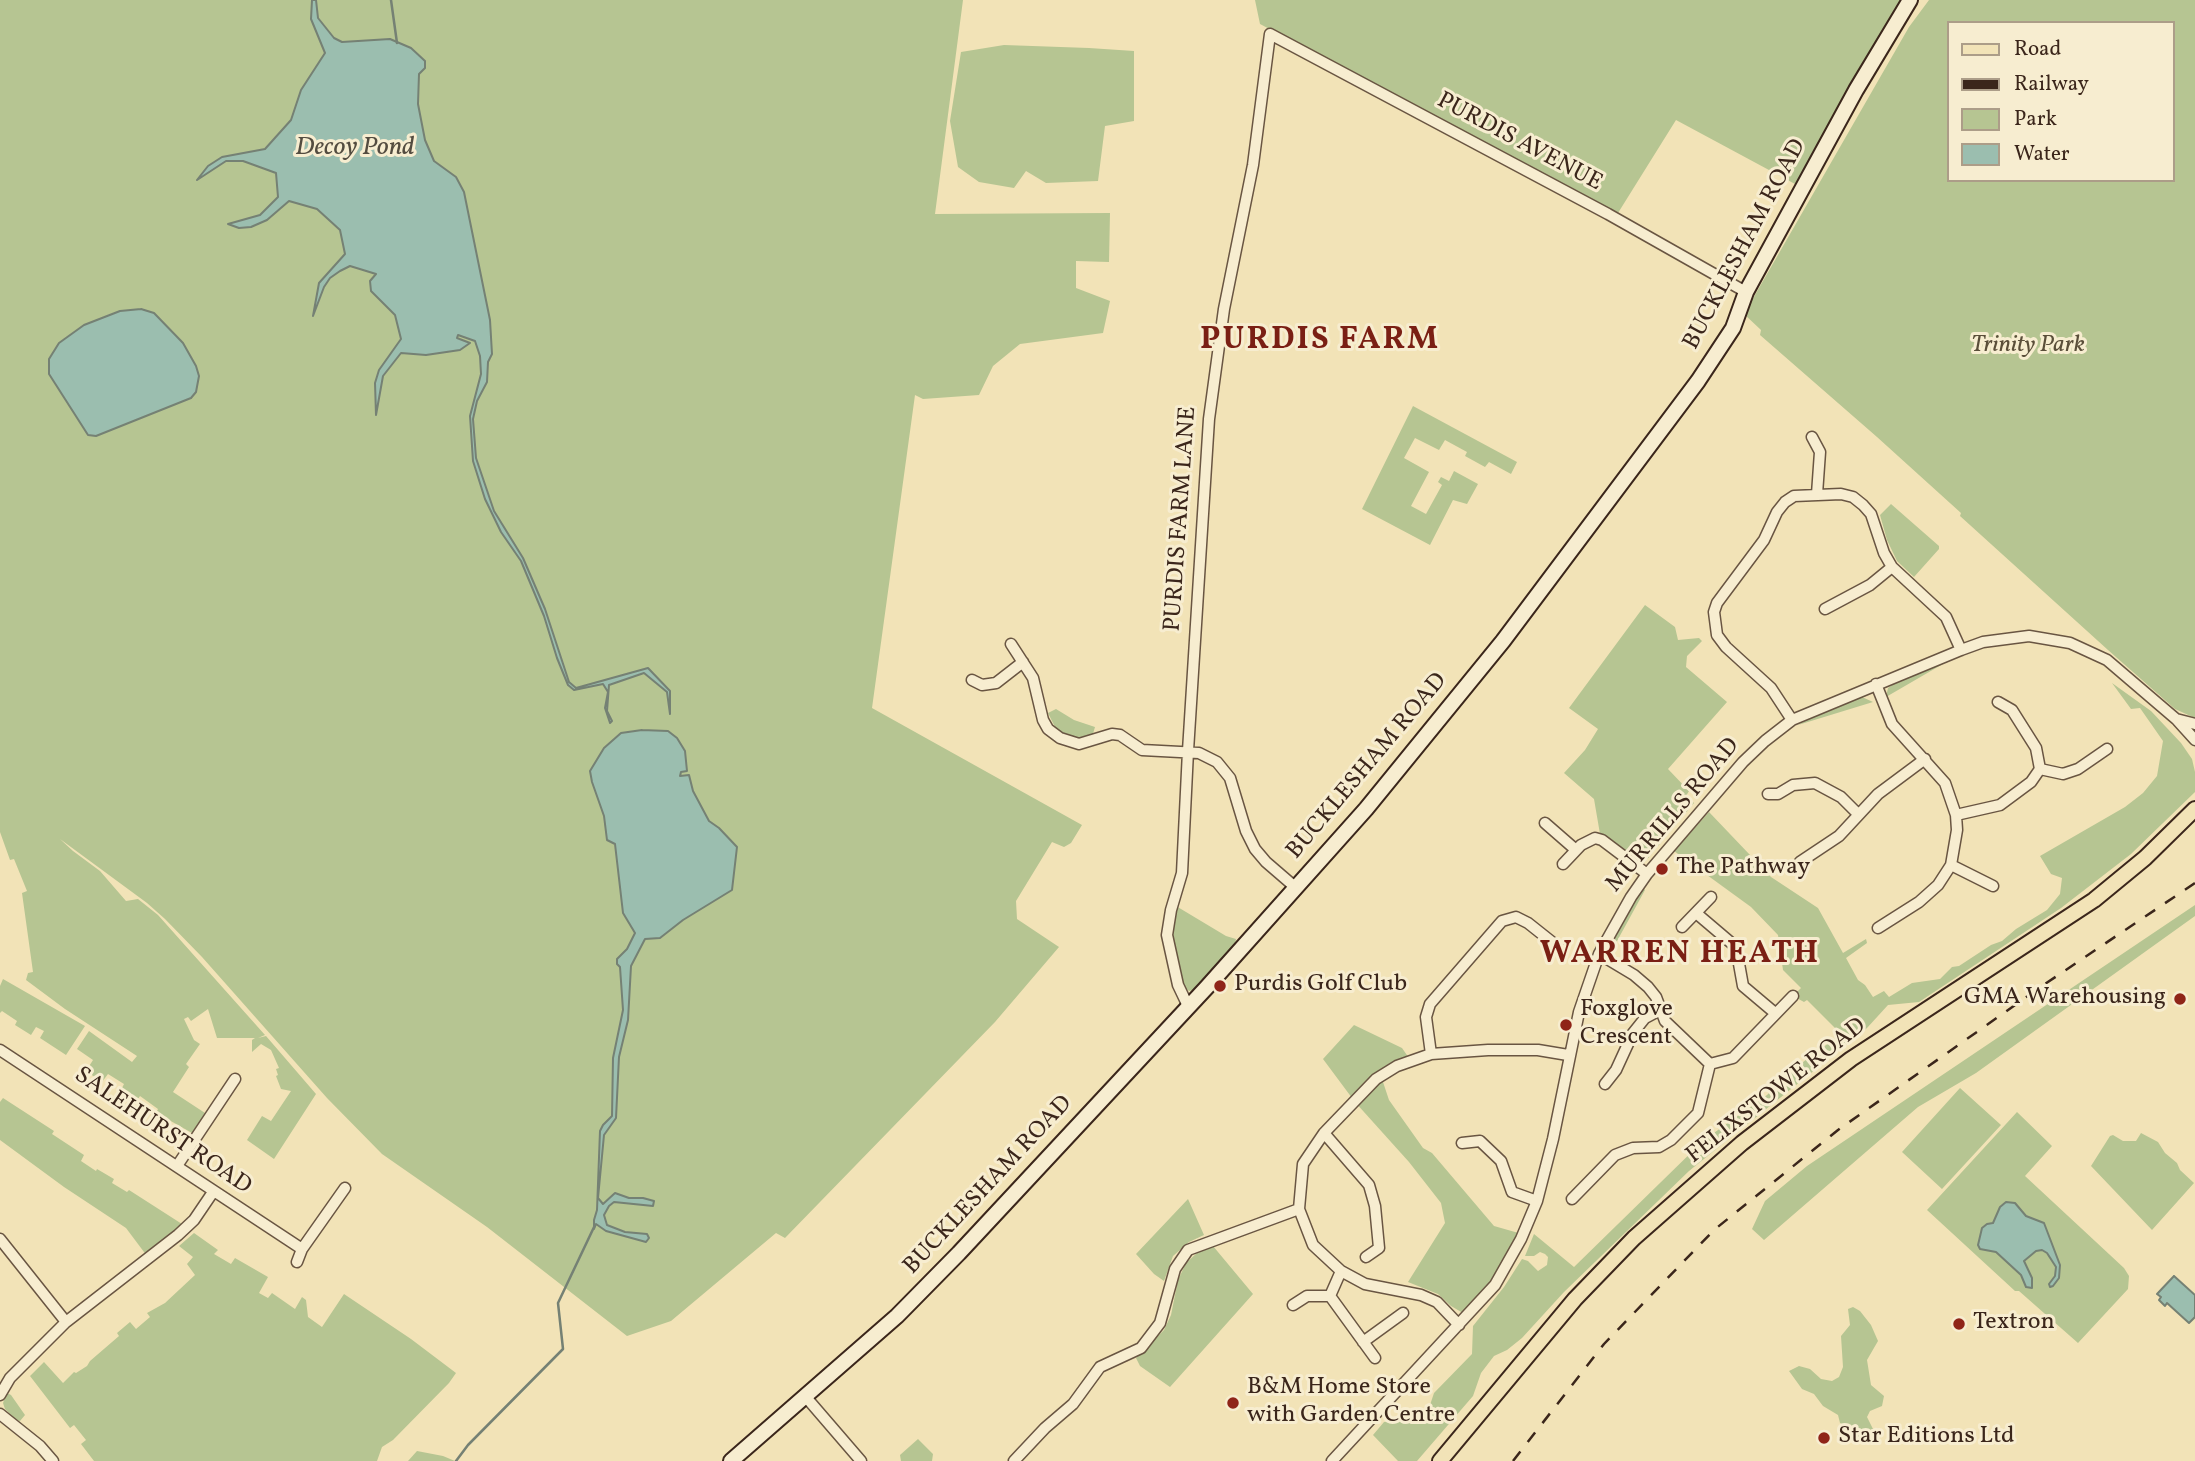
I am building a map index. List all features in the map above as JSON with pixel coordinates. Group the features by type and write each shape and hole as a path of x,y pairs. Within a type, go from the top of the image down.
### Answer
{"main road":[{"name":"FELIXSTOWE ROAD","path":"1440,1461 1574,1299 1634,1238 1742,1143 1852,1059 2094,900 2146,858 2194,812"}],"street":[{"name":"BUCKLESHAM ROAD","path":"731,1461 897,1316 967,1244 1366,809 1530,607 1698,381 1733,328 1746,292 1856,90 1910,0"},
{"name":"PURDIS AVENUE","path":"1270,34 1597,208 1746,292"},
{"name":"PURDIS FARM LANE","path":"1188,1006 1178,985 1167,935 1182,873 1209,419 1224,309 1253,165 1270,34"},
{"path":"1812,437 1820,452 1817,494"},
{"path":"1793,720 1771,688 1726,647 1717,635 1714,612 1717,603 1764,540 1777,512 1794,496 1842,494 1853,497 1863,505 1871,514 1884,553 1892,566 1946,617 1961,650"},
{"path":"1825,609 1870,585 1892,566"},
{"name":"MURRILLS ROAD","path":"1332,1461 1495,1285 1521,1239 1537,1201 1553,1139 1579,1012 1599,954 1647,874 1743,762 1793,720 1983,642 2018,637 2051,638 2070,643 2107,660 2176,719 2195,740"},
{"path":"1012,644 1033,678 1043,720 1048,729 1059,738 1079,744 1112,734 1142,750 1188,751 1210,757 1223,768 1233,785 1246,831 1255,849 1295,887"},
{"path":"972,680 982,685 996,683 1023,662"},
{"path":"1876,684 1892,724 1945,783 1956,815 1957,830 1951,865 1938,885 1919,902 1878,928"},
{"path":"1956,815 2000,804 2031,782 2040,769 2036,748 2012,710 1998,702"},
{"name":"MURRILLS ROAD","path":"2176,719 2195,724"},
{"path":"2040,769 2063,774 2078,769 2107,749"},
{"path":"1800,862 1839,836 1878,794 1924,759"},
{"path":"1768,794 1777,794 1793,785 1815,783 1841,797 1858,814"},
{"path":"1545,822 1576,850"},
{"path":"1563,864 1587,840 1602,840 1647,874"},
{"path":"1951,865 1993,886"},
{"path":"1682,927 1712,897"},
{"path":"1696,913 1735,947 1743,986 1775,1013"},
{"path":"1431,1054 1426,1017 1430,1004 1502,921 1517,917 1562,950"},
{"path":"1599,954 1634,975 1648,987 1656,997 1665,1021 1710,1064"},
{"path":"1710,1064 1733,1058 1793,996"},
{"path":"1605,1084 1616,1070 1633,1033 1645,1018 1660,1010"},
{"name":"SALEHURST ROAD","path":"0,1049 302,1249"},
{"path":"1459,1325 1437,1302 1421,1295 1365,1284 1341,1271 1313,1245 1299,1209 1303,1164 1324,1133 1376,1079 1397,1066 1431,1054 1538,1050 1569,1055"},
{"path":"1572,1199 1615,1155 1633,1148 1659,1147 1671,1140 1698,1114 1710,1064"},
{"path":"177,1166 235,1079"},
{"path":"1324,1133 1369,1185 1375,1206 1379,1248 1366,1257"},
{"path":"1462,1143 1480,1141 1501,1161 1512,1192 1537,1201"},
{"path":"297,1262 302,1249 345,1188"},
{"path":"0,1395 10,1378 66,1322 178,1235 194,1220 213,1192"},
{"path":"1014,1461 1045,1428 1073,1404 1100,1367 1141,1348 1160,1323 1175,1269 1188,1250 1299,1209"},
{"path":"0,1239 66,1322"},
{"path":"1330,1296 1341,1271"},
{"path":"1293,1305 1307,1296 1330,1296"},
{"path":"1330,1296 1375,1358"},
{"path":"1363,1342 1404,1313"},
{"path":"805,1396 861,1461"},
{"path":"0,1414 40,1446 53,1461"}],"green space":[{"path":"0,0 963,0 935,214 1110,213 1109,262 1076,261 1076,288 1110,301 1103,333 1020,344 993,366 979,395 923,399 915,395 872,708 1082,825 1071,843 1064,847 1052,842 1016,901 1017,919 1059,947 995,1022 785,1238 776,1233 671,1321 627,1336 487,1227 382,1154 327,1098 165,919 60,839 100,871 126,901 138,899 158,915 265,1035 258,1038 266,1036 316,1094 274,1159 247,1140 262,1116 271,1121 291,1091 281,1089 276,1076 276,1069 279,1068 271,1050 261,1044 252,1052 252,1040 255,1038 217,1038 208,1009 191,1021 188,1017 184,1019 194,1040 200,1044 186,1064 189,1067 173,1092 205,1113 192,1133 169,1120 166,1123 154,1117 158,1109 140,1096 134,1105 122,1097 126,1091 122,1088 124,1084 108,1074 102,1082 86,1071 93,1060 77,1049 89,1031 132,1062 137,1056 26,980 28,973 33,972 22,893 27,891 14,859 10,860 0,832"},
{"path":"1255,0 1901,0 1795,184 1676,120 1618,213 1260,24"},
{"name":"Trinity Park","path":"1929,0 2195,0 2195,718 2175,709 2108,650 1960,516 1961,513 1760,335 1761,330 1744,314 1909,27"},
{"path":"1004,45 1134,51 1134,121 1105,126 1098,181 1046,183 1026,171 1014,188 979,182 958,167 950,121 961,52"},
{"path":"1413,406 1517,462 1511,474 1489,462 1485,467 1465,456 1467,452 1445,440 1439,450 1415,438 1404,458 1429,472 1411,506 1426,514 1442,485 1438,482 1441,477 1449,481 1454,471 1478,484 1467,504 1453,500 1430,545 1362,509"},
{"path":"1891,504 1939,546 1914,577 1897,561 1887,540 1880,515"},
{"path":"1645,605 1675,627 1678,640 1699,638 1702,641 1687,656 1686,667 1727,702 1668,769 1689,791 1686,796 1694,803 1644,863 1600,834 1594,799 1564,773 1585,750 1598,729 1569,708"},
{"path":"1948,661 1886,697 1888,688 1895,683"},
{"path":"2112,683 2151,711 2181,743 2192,759 2195,792 2131,854 2061,908 1919,1002 1888,1005 1867,1028 1689,1171 1564,1292 1522,1338 1494,1356 1481,1373 1473,1396 1417,1461 1398,1461 1373,1435 1384,1422 1407,1419 1428,1422 1434,1393 1472,1354 1473,1326 1522,1259 1538,1271 1547,1265 1548,1257 1545,1254 1540,1252 1534,1256 1525,1256 1534,1234 1574,1267 1704,1140 1767,1095 1799,1065 1841,1034 1807,1000 1804,1002 1793,996 1801,988 1783,970 1778,935 1751,907 1674,851 1709,812 1771,877 1818,908 1843,953 1866,939 1867,943 1846,958 1858,980 1873,997 1884,991 1889,997 1912,983 1940,979 1952,967 1959,966 2002,941 2047,910 2060,894 2062,878 2051,874 2040,856 2125,807 2143,793 2157,776 2163,741 2140,708 2131,709"},
{"path":"1862,697 1873,702 1798,725 1817,715"},
{"path":"1056,709 1074,720 1095,727 1092,737 1075,741 1057,731 1048,713"},
{"path":"1643,888 1645,890 1611,952 1610,943"},
{"path":"2195,905 2195,916 1976,1073 1918,1107 1764,1240 1752,1229 1765,1201 1807,1166"},
{"path":"1176,906 1226,936 1236,939 1235,944 1193,990 1189,991 1181,984 1172,930"},
{"path":"3,979 85,1026 66,1055 40,1038 44,1031 36,1027 31,1035 15,1025 17,1021 2,1011 0,1013 0,986"},
{"path":"1354,1025 1402,1048 1411,1061 1381,1076 1389,1100 1423,1148 1432,1153 1494,1226 1522,1234 1468,1316 1438,1294 1408,1282 1445,1223 1441,1203 1409,1162 1355,1102 1323,1059"},
{"path":"1960,1088 2001,1125 1942,1189 1902,1152"},
{"path":"3,1098 54,1131 52,1134 84,1155 81,1161 114,1179 112,1183 127,1192 129,1190 182,1224 147,1256 126,1228 0,1140 0,1102"},
{"path":"2017,1112 2052,1146 2025,1176 2124,1268 2129,1276 2128,1289 2078,1343 2019,1291 2015,1291 1927,1210"},
{"path":"2141,1133 2158,1142 2194,1183 2152,1230 2091,1166 2110,1136 2123,1141 2136,1141"},
{"path":"1188,1199 1204,1235 1189,1242 1173,1256 1164,1281 1136,1254"},
{"path":"194,1233 218,1250 214,1254 231,1264 235,1258 268,1277 259,1293 268,1298 272,1293 295,1309 302,1297 306,1300 308,1317 322,1327 344,1294 456,1373 393,1440 382,1447 377,1461 94,1461 81,1444 86,1440 74,1425 70,1428 30,1376 44,1362 63,1383 74,1372 87,1366 130,1322 136,1329 150,1317 147,1313 165,1303 195,1275 187,1264 193,1257 179,1246"},
{"path":"1213,1246 1253,1294 1170,1387 1140,1366 1136,1358 1164,1330 1171,1315 1178,1280 1186,1263 1197,1253"},
{"path":"1853,1307 1860,1311 1871,1325 1878,1341 1867,1360 1871,1385 1884,1396 1882,1406 1870,1411 1867,1417 1875,1433 1873,1440 1859,1438 1853,1430 1840,1423 1838,1415 1823,1406 1814,1394 1802,1389 1789,1371 1799,1366 1810,1369 1821,1379 1832,1381 1839,1377 1843,1367 1841,1336 1850,1325 1848,1309"},
{"path":"7,1393 25,1415 20,1421 5,1409 3,1403"},
{"path":"918,1439 933,1454 932,1461 901,1461 900,1455"},
{"path":"417,1451 443,1456 455,1461 408,1461"}],"water":[{"name":"Decoy Pond","path":"312,0 316,0 318,18 334,38 342,42 390,39 411,48 425,61 425,68 419,74 418,104 425,140 434,161 456,177 464,192 490,320 492,354 488,362 487,382 477,401 473,419 476,458 494,511 523,558 545,609 569,682 576,688 648,668 670,691 670,714 667,692 644,673 609,685 607,711 612,721 610,723 605,708 608,692 603,684 574,690 568,685 521,561 501,532 485,499 473,461 470,416 481,374 480,356 475,341 458,335 457,338 470,343 460,350 426,355 401,353 383,376 376,415 375,383 379,370 401,339 395,315 371,291 370,281 376,274 350,266 340,271 330,278 324,287 313,316 319,283 345,254 340,230 317,209 289,201 267,220 251,227 239,228 228,224 260,215 278,197 276,173 243,161 226,161 197,180 208,166 222,157 265,149 291,120 301,90 325,53 311,19"},
{"path":"141,309 154,313 183,343 199,376 196,392 191,398 96,436 88,435 49,374 49,359 59,343 84,325 120,311"},
{"path":"642,730 668,731 677,738 685,751 687,771 681,772 680,776 689,775 693,791 709,821 737,847 732,890 683,920 660,938 645,939 631,966 628,1020 619,1057 616,1118 604,1135 598,1198 603,1204 615,1193 654,1201 653,1206 614,1202 604,1215 607,1225 625,1232 647,1234 649,1238 646,1242 606,1231 596,1224 594,1229 600,1131 612,1116 613,1058 623,1010 617,959 627,949 635,933 623,913 615,844 607,840 604,816 590,771 604,748 621,733"},
{"path":"2006,1202 2015,1203 2026,1216 2044,1223 2060,1265 2059,1278 2053,1286 2050,1287 2049,1284 2055,1276 2056,1267 2042,1250 2036,1251 2024,1261 2032,1278 2032,1288 2026,1287 2021,1275 1996,1252 1980,1249 1978,1245 1982,1228 1993,1223 2000,1207"},
{"path":"2174,1276 2195,1295 2195,1317 2189,1323 2167,1303 2165,1306 2157,1294"}],"waterway":[{"path":"391,0 397,43"},
{"path":"456,1461 468,1445 563,1349 558,1303 595,1225"}],"railway":[{"path":"1513,1461 1604,1344 1714,1230 1838,1130 2042,986 2195,883"}],"place":[{"name":"The Pathway","path":"1662,869"},
{"name":"Purdis Golf Club","path":"1220,986"},
{"name":"GMA Warehousing","path":"2180,999"},
{"name":"Foxglove Crescent","path":"1566,1025"},
{"name":"Textron","path":"1959,1324"},
{"name":"B&M Home Store with Garden Centre","path":"1233,1403"},
{"name":"Star Editions Ltd","path":"1824,1438"}],"district":[{"name":"PURDIS FARM","path":"1320,342"},
{"name":"WARREN HEATH","path":"1680,956"}]}
